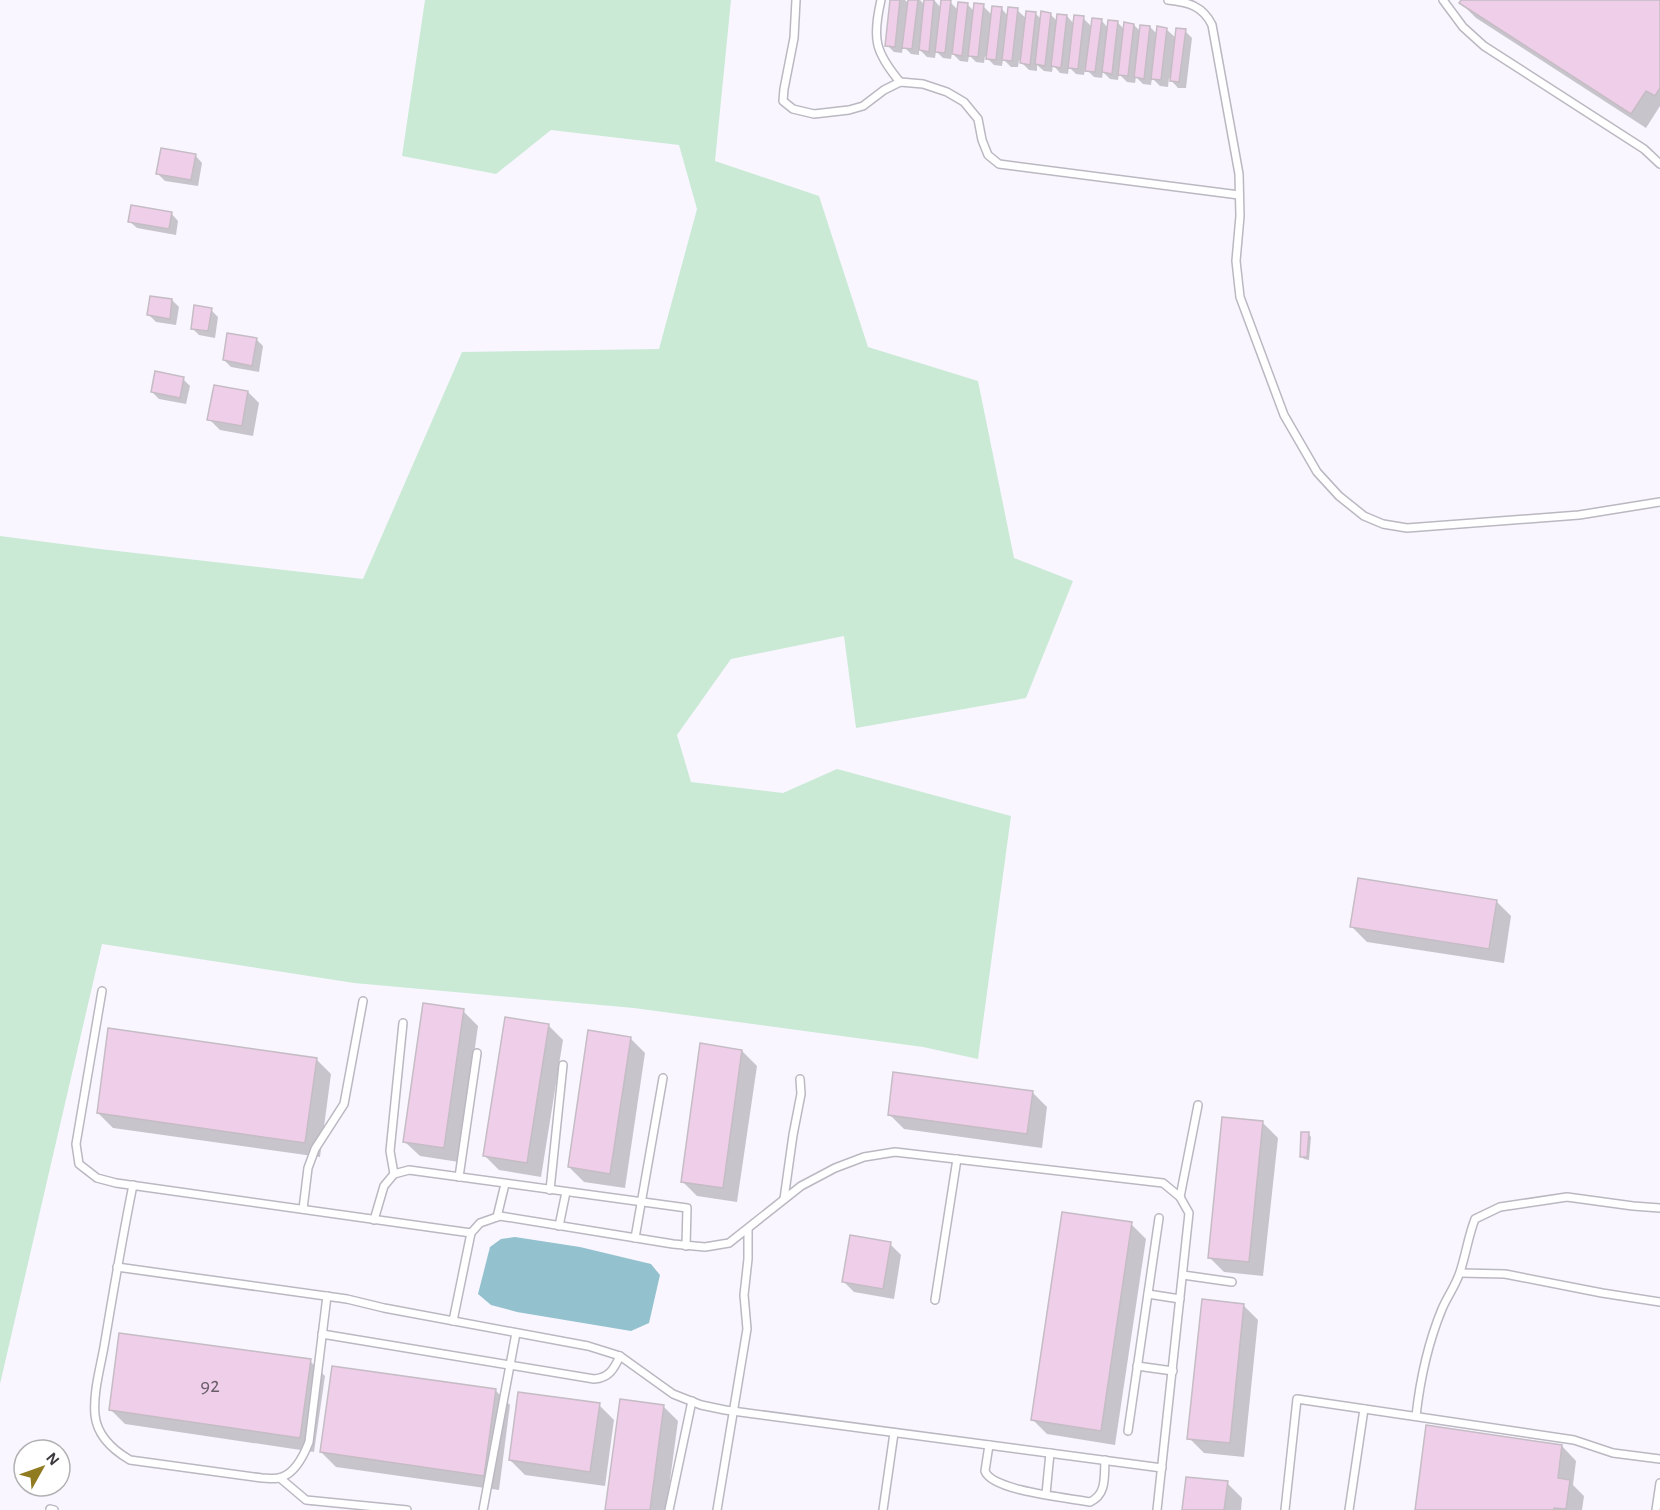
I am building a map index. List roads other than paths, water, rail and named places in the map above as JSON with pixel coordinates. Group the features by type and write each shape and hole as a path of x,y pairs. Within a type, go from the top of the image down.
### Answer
{"lane":[{"path":"796,0 794,38 783,101 793,109 814,114 849,110 863,106 884,90 900,82 923,84 947,92 964,102 978,119 988,155 999,164 1239,195"},
{"path":"881,0 875,32 878,50 886,65 900,82"},
{"path":"1168,0 1197,6 1207,14 1212,25 1239,174 1236,261 1240,297 1284,415 1317,472 1340,496 1364,516 1383,525 1407,528 1579,515 1660,502"},
{"path":"1443,0 1463,27 1484,46 1644,149 1660,164"},
{"path":"102,991 76,1144 78,1164 97,1178 132,1185 471,1233"},
{"path":"303,1209 308,1168 315,1149 344,1104 363,1000"},
{"path":"394,1174 390,1150 403,1023"},
{"path":"459,1177 477,1053"},
{"path":"549,1190 563,1065"},
{"path":"635,1238 663,1078"},
{"path":"784,1199 801,1094 800,1079"},
{"path":"1180,1197 1198,1106"},
{"path":"453,1321 471,1233 480,1224 497,1217 705,1247 729,1243 801,1186 826,1173 864,1157 895,1152 1164,1183 1180,1197 1189,1213 1157,1510"},
{"path":"935,1300 957,1159"},
{"path":"374,1220 384,1186 394,1174 409,1170 687,1208 686,1246"},
{"path":"497,1217 506,1184"},
{"path":"132,1185 96,1394 95,1416 100,1433 114,1451 130,1460 262,1478 280,1478 294,1468 309,1442 327,1296"},
{"path":"560,1226 566,1192"},
{"path":"1416,1416 1419,1388 1428,1352 1442,1309 1460,1273 1468,1237 1475,1219 1500,1207 1567,1197 1660,1208"},
{"path":"1128,1431 1159,1218"},
{"path":"717,1510 747,1329 744,1295 748,1259 748,1228"},
{"path":"117,1267 327,1296 588,1346 620,1356 673,1394 734,1412 1162,1468"},
{"path":"1460,1273 1505,1274 1660,1302"},
{"path":"1183,1275 1232,1282"},
{"path":"1148,1294 1180,1299"},
{"path":"483,1510 516,1333"},
{"path":"322,1334 594,1379 603,1379 614,1369 620,1356"},
{"path":"1137,1366 1173,1371"},
{"path":"1285,1510 1297,1400 1574,1440 1612,1453 1660,1459"},
{"path":"669,1510 692,1401"},
{"path":"1349,1510 1364,1409"},
{"path":"882,1510 894,1432"},
{"path":"989,1445 985,1471 992,1481 1009,1488 1090,1502 1097,1499 1103,1492 1106,1460"},
{"path":"1046,1494 1050,1453"},
{"path":"280,1478 306,1500 407,1510"},
{"path":"1656,1510 1660,1483"}],"water":[{"path":"515,1237 580,1247 651,1264 660,1275 649,1323 631,1331 517,1312 491,1305 478,1294 490,1247 501,1239"}]}
